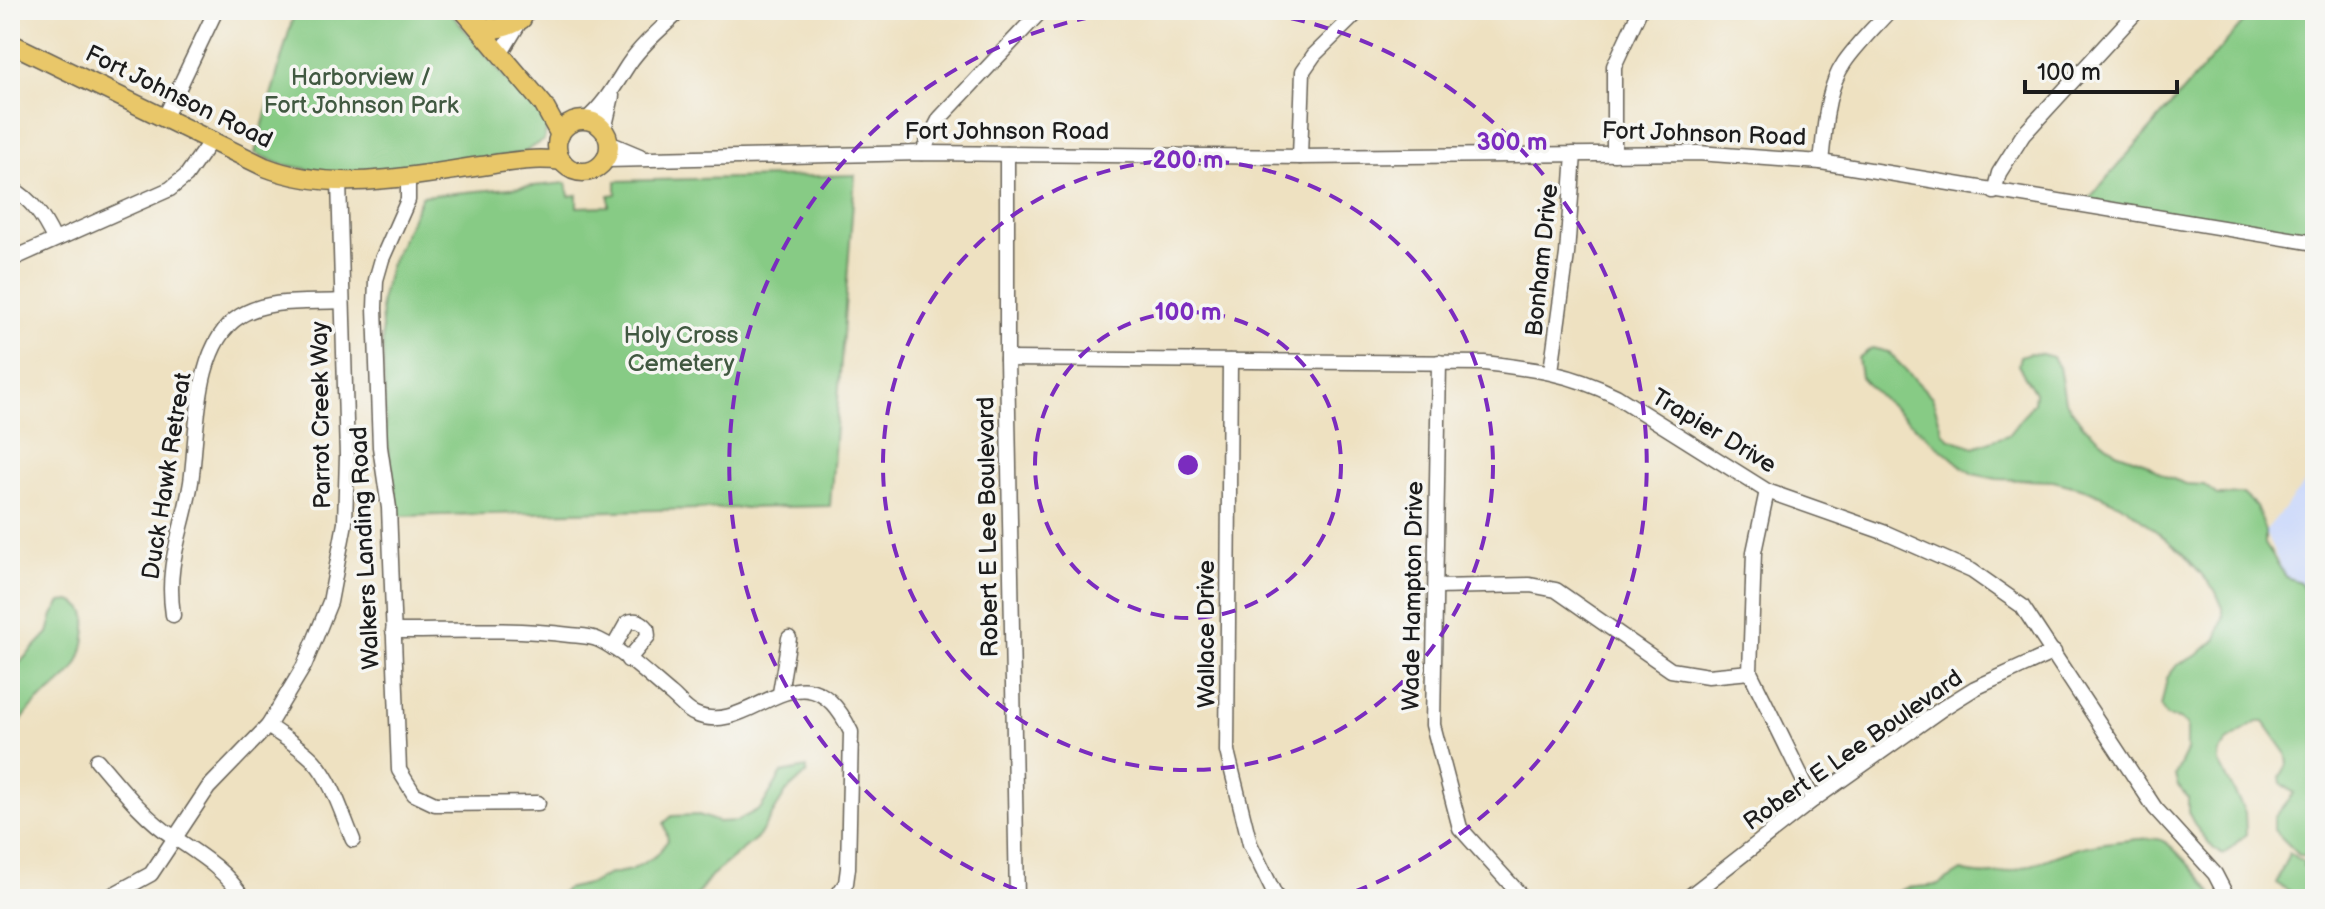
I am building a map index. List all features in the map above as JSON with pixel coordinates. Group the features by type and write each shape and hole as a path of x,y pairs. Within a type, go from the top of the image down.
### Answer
{"main road":[{"path":"463,10 543,104 559,138 562,161 573,170 586,172 597,168 606,144 581,120 561,116 543,104"},
{"path":"476,25 506,29 524,14"},
{"name":"Fort Johnson Road","path":"10,43 281,173 339,181 408,176 522,160 562,161"},
{"path":"559,138 564,128 581,120"},
{"name":"Fort Johnson Road","path":"522,160 559,138"}],"street":[{"path":"165,117 216,10"},
{"path":"581,120 613,92 643,47 681,10"},
{"path":"922,153 940,118 1042,10"},
{"path":"1300,157 1303,71 1314,55 1360,10"},
{"path":"1614,154 1614,66 1640,10"},
{"path":"1821,162 1828,106 1837,77 1844,63 1890,10"},
{"path":"1994,192 1999,173 2023,135 2138,10"},
{"path":"501,53 524,14"},
{"path":"606,144 613,92"},
{"path":"10,260 170,189 186,176 212,139"},
{"name":"Fort Johnson Road","path":"606,144 652,159 922,153 1300,157 1694,153 1821,162 2315,243"},
{"name":"Robert E Lee Boulevard","path":"1007,154 1007,359 1017,899"},
{"name":"Bonham Drive","path":"1551,371 1567,254 1574,154"},
{"name":"Walkers Landing Road","path":"408,176 408,200 382,259 376,280 375,308 380,447 389,508 397,760 408,787 422,799 435,804 538,803"},
{"name":"Parrot Creek Way","path":"105,899 151,874 208,788 268,726 304,666 330,602 345,523 347,456 339,181"},
{"path":"10,187 38,209 54,239"},
{"name":"Duck Hawk Retreat","path":"173,615 169,587 191,483 201,388 212,352 221,335 240,316 267,305 342,301"},
{"name":"Trapier Drive","path":"1007,359 1484,363 1551,371 1576,378 1616,396 1767,491 1886,533 1972,571 2022,606 2155,808 2215,874 2228,899"},
{"name":"Wallace Drive","path":"1230,361 1227,751 1250,844 1277,899"},
{"name":"Wade Hampton Drive","path":"1439,362 1433,725 1460,828 1524,899"},
{"path":"1767,491 1754,552 1750,672 1813,800"},
{"path":"1436,587 1530,585 1556,590 1671,670 1708,676 1750,672"},
{"path":"613,648 627,623 635,620 641,622 647,628 648,636 628,660"},
{"path":"393,631 546,632 596,638 613,648 695,714 723,720 780,693 804,689 821,695 842,712 851,732 848,868 846,883 835,899"},
{"path":"780,693 789,638"},
{"name":"Robert E Lee Boulevard","path":"1686,899 1813,800 1943,708 1975,688 2054,652"},
{"path":"268,726 320,768 353,840"},
{"path":"97,760 138,807 175,838 215,864 244,899"}],"shaded area":[{"path":"2315,471 2315,648 2265,531"}],"green space":[{"name":"Harborview / Fort Johnson Park","path":"295,10 448,10 512,86 533,100 543,115 544,140 523,153 406,170 338,175 280,164 255,153"},
{"path":"2254,10 2315,10 2315,233 2086,202"},
{"name":"Holy Cross Cemetery","path":"855,175 830,506 400,516 386,436 381,301 390,266 422,196 566,183 569,196 577,195 577,207 609,206 609,195 616,194 616,181"},
{"path":"1872,348 1888,352 1932,397 1943,432 1950,439 1974,447 2008,435 2034,402 2035,393 2018,365 2020,356 2029,353 2053,357 2059,367 2065,401 2083,425 2116,452 2186,484 2204,485 2217,495 2243,494 2256,506 2265,531 2265,544 2286,577 2300,582 2315,612 2315,856 2299,855 2274,830 2274,818 2294,793 2281,783 2280,777 2288,763 2286,753 2264,722 2257,722 2229,740 2219,753 2219,763 2245,812 2246,834 2223,855 2196,827 2188,812 2188,797 2178,786 2175,775 2187,751 2187,725 2166,716 2161,707 2167,678 2177,665 2198,655 2216,639 2223,619 2223,608 2215,590 2204,577 2182,552 2126,507 2088,490 2053,481 1997,479 1965,469 1861,377 1858,358"},
{"path":"71,601 83,609 86,616 83,649 78,663 22,720 10,756 10,673 48,633 61,602"},
{"path":"807,768 807,773 786,792 759,836 711,876 694,899 555,899 566,889 631,870 657,855 668,840 664,823 672,816 699,815 718,822 737,821 761,808 782,773"},
{"path":"2137,839 2163,841 2199,877 2214,899 1884,899 1906,888 1938,885 1961,871 1976,874 2006,872 2083,847"},
{"path":"2289,853 2304,862 2303,866 2315,864 2315,899 2296,899 2297,896 2276,883"}]}
